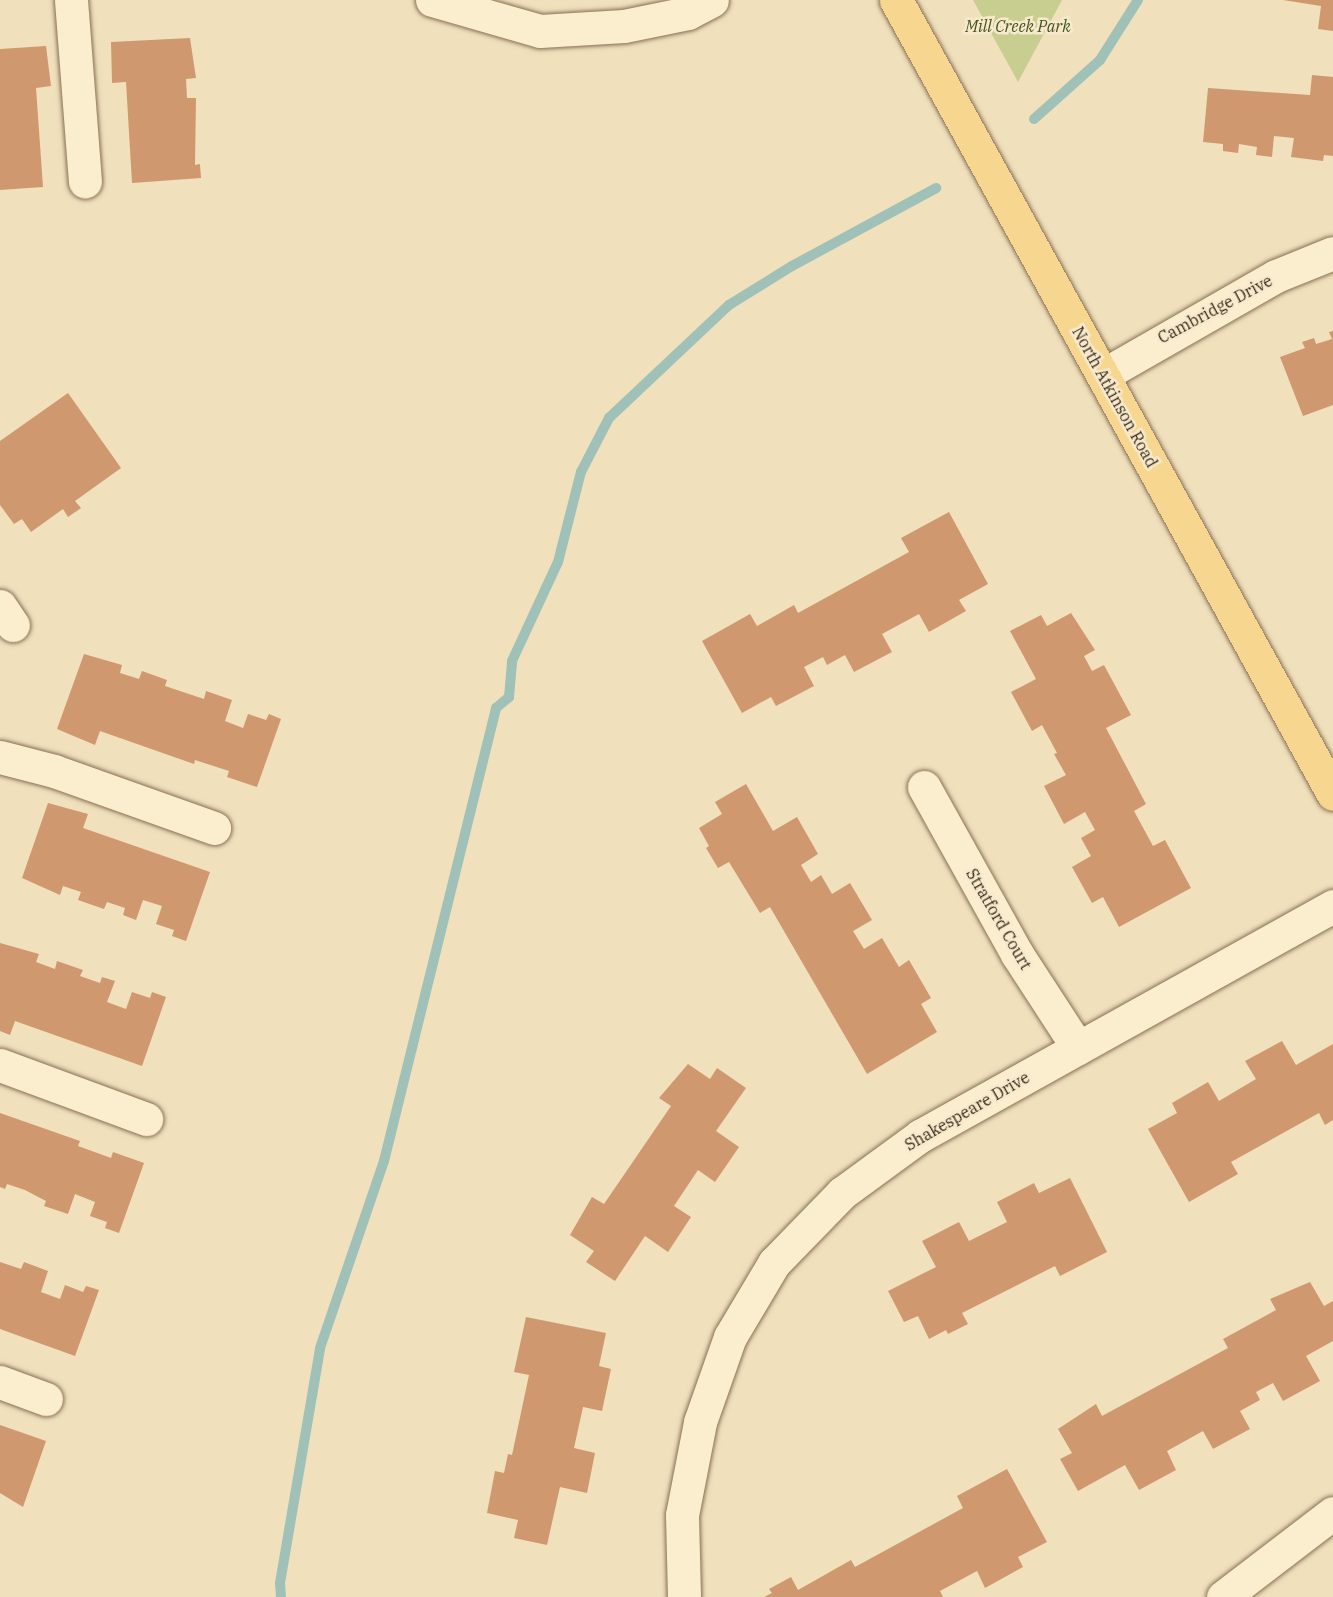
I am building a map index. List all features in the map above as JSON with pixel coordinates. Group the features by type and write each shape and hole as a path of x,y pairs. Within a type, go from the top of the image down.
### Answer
{"main road":[{"name":"North Atkinson Road","path":"896,0 1333,794"}],"street":[{"path":"71,0 85,181"},
{"path":"432,0 540,31 624,26 688,13 712,0"},
{"name":"Cambridge Drive","path":"1102,375 1276,276 1333,253"},
{"path":"0,757 54,771 214,828"},
{"name":"Stratford Court","path":"924,787 1017,954 1078,1048"},
{"name":"Shakespeare Drive","path":"684,1597 682,1515 700,1422 730,1337 774,1263 842,1192 920,1136 1333,906"},
{"path":"0,1065 146,1119"},
{"path":"0,1382 46,1399"},
{"path":"1223,1597 1333,1513"}],"green space":[{"name":"Mill Creek Park","path":"973,0 1062,0 1018,82"}],"building":[{"path":"1283,0 1333,0 1333,31 1318,29 1321,6"},
{"path":"190,38 196,78 186,79 187,98 196,98 195,165 200,164 201,178 132,183 126,82 112,83 111,42"},
{"path":"46,46 51,86 36,88 43,187 0,190 0,49"},
{"path":"1312,75 1333,77 1333,156 1324,155 1323,161 1291,157 1294,138 1274,136 1272,157 1256,155 1257,147 1239,144 1238,153 1223,151 1223,144 1203,142 1208,88 1310,95"},
{"path":"1333,331 1333,405 1303,416 1280,357 1305,348 1302,342 1314,338 1316,344 1332,339 1329,332"},
{"path":"68,393 121,468 75,501 81,508 68,517 63,509 31,532 22,519 14,524 0,505 0,441"},
{"path":"949,512 988,584 959,600 966,611 929,632 919,614 882,634 892,652 854,672 845,655 827,665 823,657 804,667 814,686 776,706 771,697 742,713 702,641 750,614 757,626 794,605 798,613 909,552 901,538"},
{"path":"1071,613 1095,650 1084,656 1092,671 1104,665 1131,715 1106,728 1146,804 1134,811 1153,846 1165,840 1191,888 1119,927 1103,897 1092,903 1072,867 1091,856 1081,838 1095,830 1085,812 1064,824 1044,786 1066,775 1042,725 1032,731 1011,692 1036,679 1010,631 1041,615 1047,626"},
{"path":"84,654 122,665 120,673 139,679 142,671 167,680 165,686 204,699 206,691 232,700 225,721 243,728 248,714 266,720 269,714 281,719 257,787 227,777 229,771 195,760 194,764 100,731 95,745 57,729"},
{"path":"746,784 773,831 797,817 818,854 801,865 811,882 821,875 832,894 850,883 872,920 853,931 864,949 882,938 899,967 909,960 931,998 921,1004 937,1032 867,1074 770,907 760,913 729,862 718,868 706,848 709,846 699,828 722,814 715,802"},
{"path":"48,803 88,814 83,828 210,872 186,941 172,936 174,930 156,924 162,906 143,900 136,920 123,915 125,908 107,902 104,909 78,900 81,892 63,886 60,895 22,878"},
{"path":"0,943 39,954 36,962 55,969 57,961 83,970 80,976 100,983 102,977 115,981 107,1002 126,1009 132,992 150,998 152,992 166,997 142,1066 15,1021 10,1035 0,1031"},
{"path":"1282,1041 1296,1065 1333,1044 1333,1120 1325,1125 1319,1113 1231,1162 1238,1174 1189,1202 1148,1129 1177,1113 1172,1103 1208,1082 1219,1101 1256,1079 1245,1061"},
{"path":"688,1064 710,1079 717,1068 746,1088 716,1131 739,1147 715,1182 698,1170 674,1206 691,1217 668,1252 645,1236 615,1281 586,1262 594,1251 570,1235 592,1197 604,1204 671,1106 659,1098"},
{"path":"0,1113 80,1141 78,1146 111,1158 113,1152 144,1163 119,1233 105,1228 107,1222 90,1216 95,1202 75,1194 68,1214 44,1206 46,1201 25,1190 7,1184 5,1189 0,1187"},
{"path":"1070,1178 1107,1252 1060,1276 1055,1266 962,1313 968,1324 948,1334 946,1330 929,1339 918,1316 904,1322 888,1291 936,1267 922,1241 959,1222 969,1241 1007,1222 997,1202 1034,1183 1039,1193"},
{"path":"0,1262 21,1269 24,1262 48,1271 41,1292 60,1299 65,1285 83,1292 86,1286 99,1290 75,1356 0,1329"},
{"path":"1310,1282 1324,1306 1333,1301 1333,1341 1306,1356 1320,1381 1283,1401 1273,1383 1256,1392 1260,1400 1240,1411 1250,1429 1213,1449 1203,1431 1167,1451 1176,1470 1139,1490 1125,1465 1078,1491 1060,1459 1072,1453 1058,1429 1096,1404 1102,1416 1228,1348 1223,1339 1276,1310 1270,1299"},
{"path":"526,1317 606,1333 599,1366 611,1369 602,1411 583,1407 574,1448 595,1453 587,1493 560,1487 547,1545 514,1538 518,1520 487,1513 495,1471 504,1473 508,1454 512,1455 529,1375 514,1372"},
{"path":"0,1425 46,1441 23,1507 0,1493"},
{"path":"1007,1469 1047,1542 1018,1557 1023,1567 985,1588 977,1571 940,1591 943,1597 764,1597 772,1593 769,1589 791,1577 798,1590 851,1560 855,1567 963,1508 957,1496"}],"waterway":[{"path":"1034,119 1100,60 1138,0"},
{"path":"281,1597 280,1583 320,1348 384,1161 496,708 509,697 512,661 558,562 581,472 609,418 729,305 792,266 936,188"}]}
